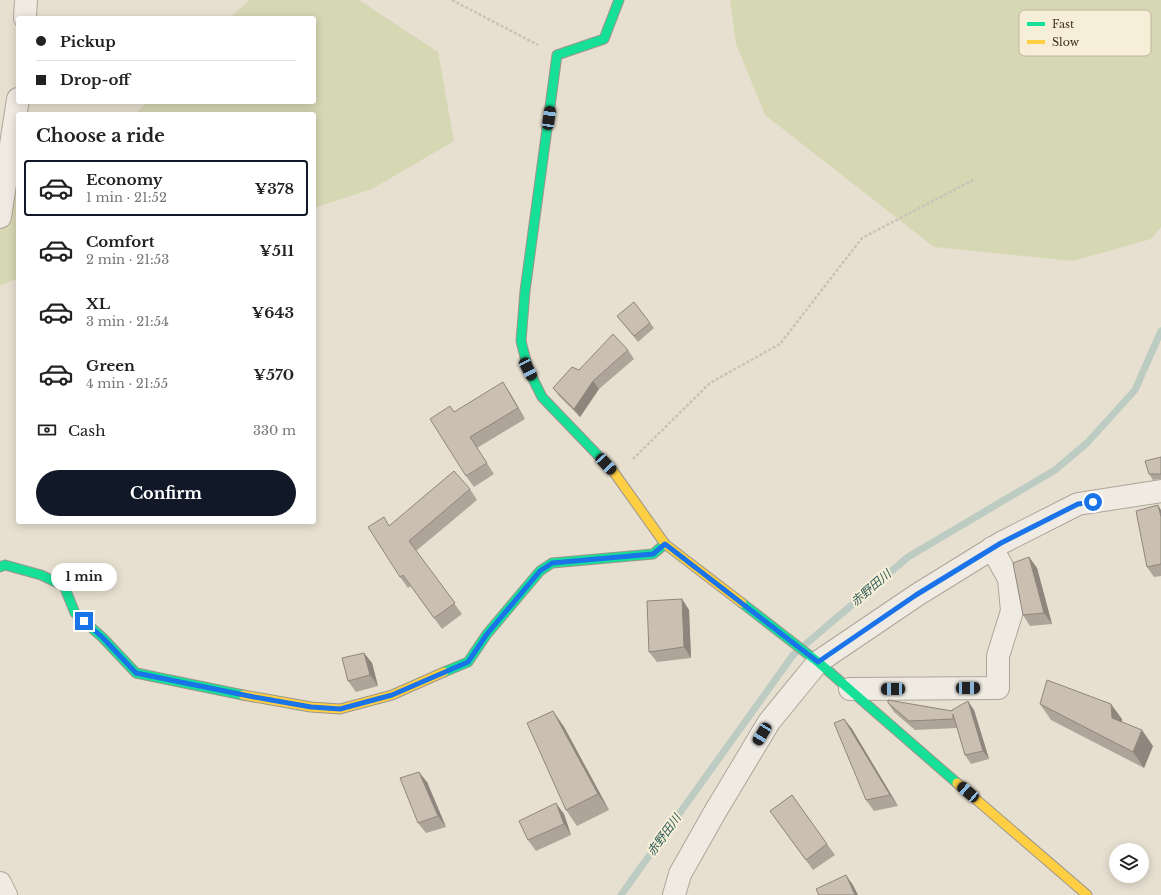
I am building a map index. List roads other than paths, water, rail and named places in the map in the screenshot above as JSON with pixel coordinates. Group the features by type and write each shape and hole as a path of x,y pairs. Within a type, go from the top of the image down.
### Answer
{"street":[{"path":"26,0 26,16"},
{"path":"619,0 604,39 558,55 525,291 521,341 528,369 542,397 617,475 665,544 815,660 850,689 1087,895"},
{"path":"0,217 16,112"},
{"path":"674,895 680,874 769,722 815,660 992,548 1078,504 1161,491"},
{"path":"0,567 5,565 41,575 64,586 75,613 103,638 136,673 254,697 311,707 340,709 392,695 468,662 487,634 540,571 552,563 653,554 665,544"},
{"path":"850,689 998,688 998,656 1012,611 1009,579 992,548"},
{"path":"0,883 6,895"}],"waterway":[{"name":"赤野田川","path":"621,895 793,655 908,557 1055,470 1087,443 1135,390 1161,331"}]}
